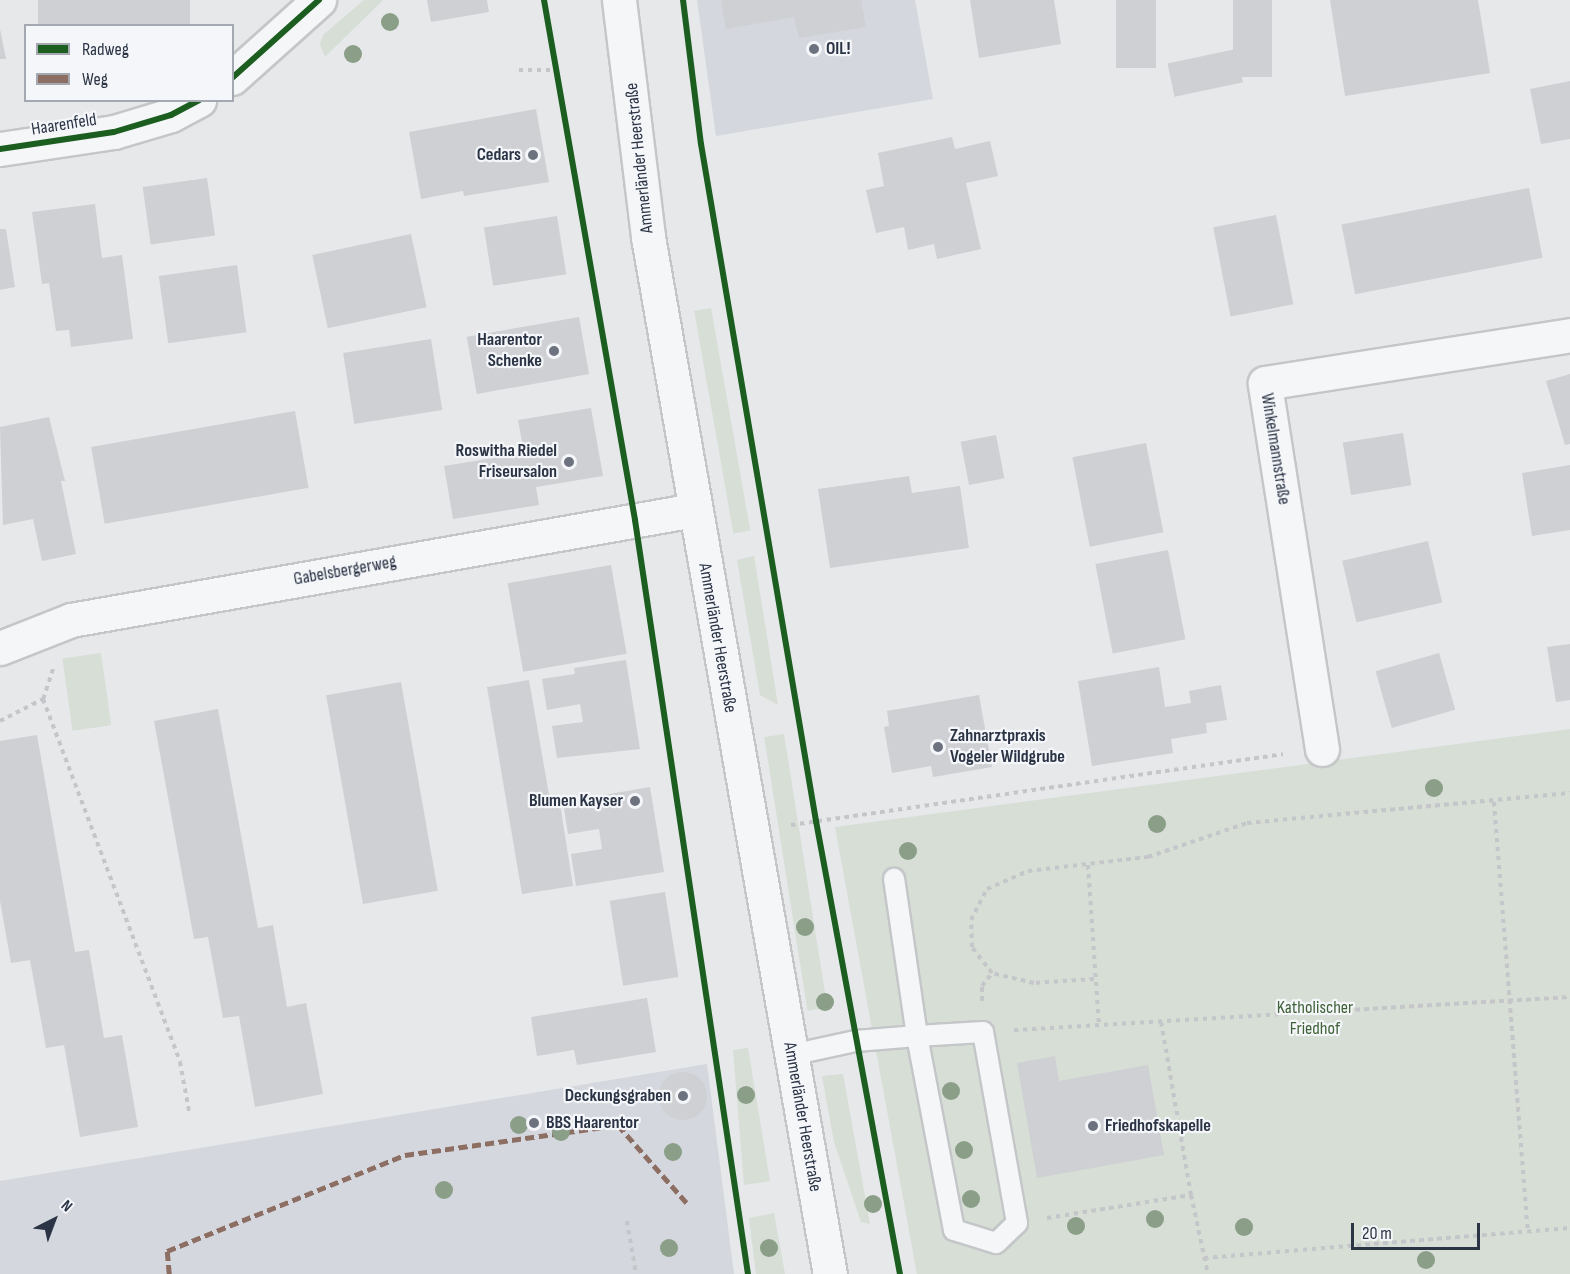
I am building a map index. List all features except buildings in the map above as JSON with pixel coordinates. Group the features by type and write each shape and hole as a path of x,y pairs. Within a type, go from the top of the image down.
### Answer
{"street":[{"path":"234,76 319,0"},
{"name":"Ammerländer Heerstraße","path":"619,0 648,237 694,510 830,1274"},
{"name":"Haarenfeld","path":"0,149 114,132 171,115 195,102"},
{"name":"Winkelmannstraße","path":"1322,749 1265,382 1570,335"},
{"name":"Gabelsbergerweg","path":"0,648 71,620 694,510"}],"lane":[{"path":"791,1055 856,1041 917,1036 983,1032 1017,1223 996,1243 954,1230 917,1036 894,879"}],"path":[{"path":"519,70 556,70"},
{"path":"71,620 43,699 180,1062 189,1111"},
{"path":"0,722 43,699"},
{"path":"752,831 1322,749"},
{"path":"1094,979 1034,983 992,973 972,947 972,920 987,890 1028,871 1148,857 1247,823 1494,802 1570,793"},
{"path":"1494,802 1528,1232"},
{"path":"1088,865 1094,979 1099,1025"},
{"path":"982,986 992,973"},
{"path":"983,1032 1570,997"},
{"path":"1161,1022 1191,1195 1208,1274"},
{"path":"1017,1223 1191,1195"},
{"path":"627,1221 636,1274"},
{"path":"1204,1258 1570,1228"}],"shaded area":[{"name":"OIL!","path":"697,0 915,0 933,99 716,136"},
{"name":"BBS Haarentor","path":"707,1064 734,1274 0,1274 0,1181"}],"green space":[{"path":"364,0 383,0 325,57 320,45 323,35"},
{"path":"711,308 750,531 734,534 694,311"},
{"path":"754,556 778,705 760,695 737,560"},
{"path":"101,653 111,725 73,731 62,658"},
{"name":"Katholischer Friedhof","path":"1570,729 1570,1274 917,1274 835,827"},
{"path":"784,734 827,1008 808,1011 764,737"},
{"path":"748,1048 770,1181 744,1185 733,1050"},
{"path":"843,1074 870,1224 861,1222 834,1142 822,1076"},
{"path":"774,1213 785,1274 756,1274 749,1218"}],"marked path":[{"path":"169,1274 167,1251 405,1155 618,1125 688,1204"}],"cycle path":[{"path":"234,76 319,0"},
{"path":"544,0 635,520 748,1274"},
{"path":"683,0 701,144 816,821 900,1274"},
{"path":"0,149 114,132 171,115 195,102"}],"place":[{"name":"OIL!","path":"814,49"},
{"name":"Cedars","path":"533,155"},
{"name":"Haarentor Schenke","path":"554,351"},
{"name":"Roswitha Riedel Friseursalon","path":"569,462"},
{"name":"Zahnarztpraxis Vogeler Wildgrube","path":"938,747"},
{"name":"Blumen Kayser","path":"635,801"},
{"name":"Deckungsgraben","path":"683,1096"},
{"name":"BBS Haarentor","path":"534,1123"},
{"name":"Friedhofskapelle","path":"1093,1126"}]}
